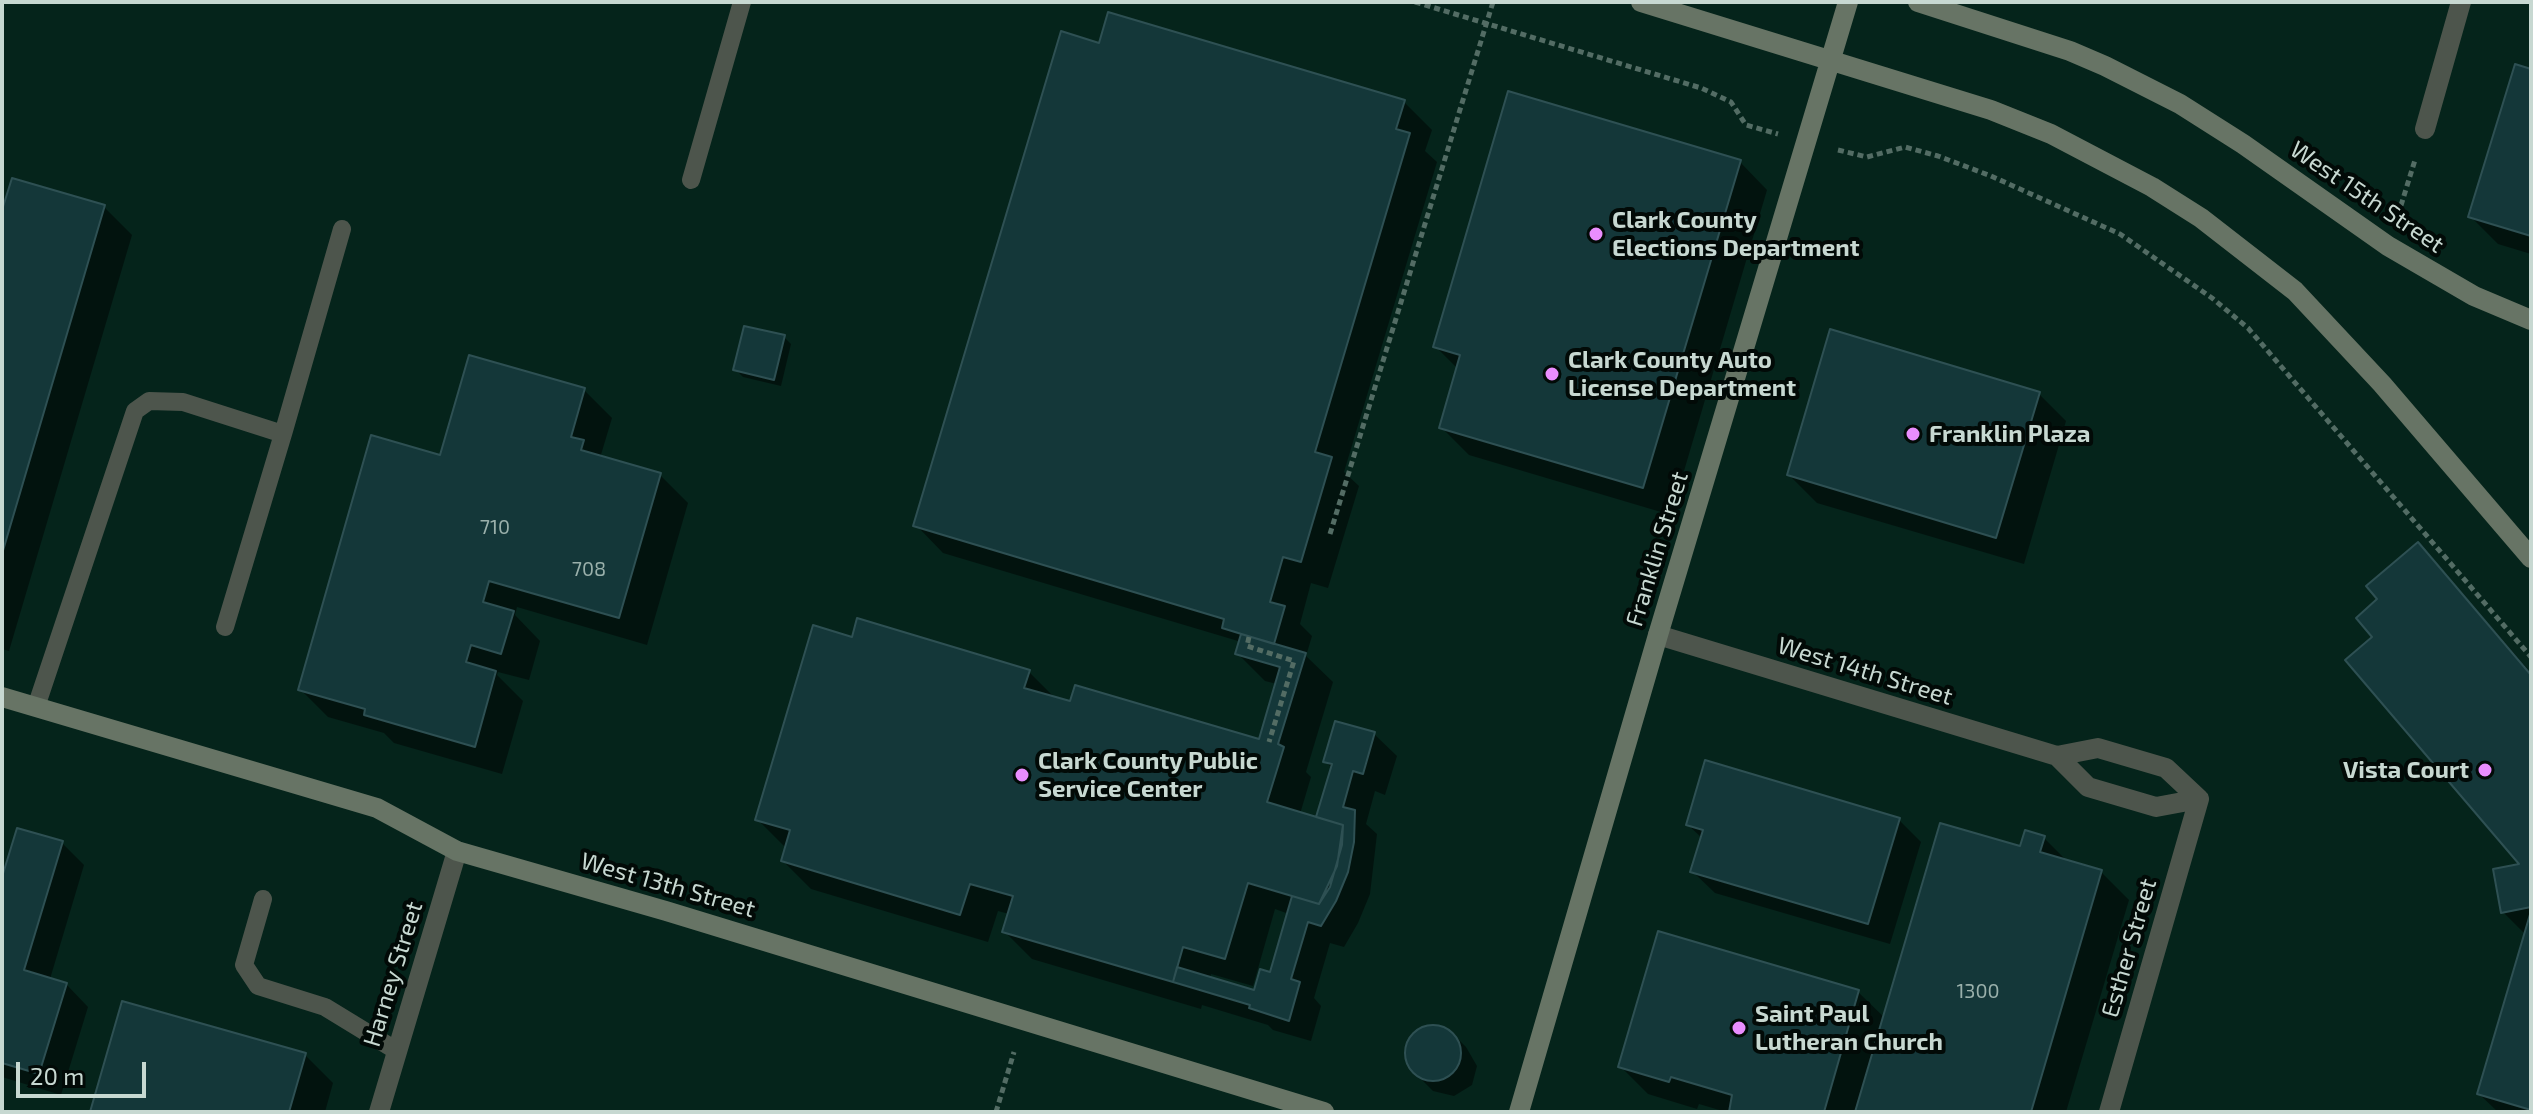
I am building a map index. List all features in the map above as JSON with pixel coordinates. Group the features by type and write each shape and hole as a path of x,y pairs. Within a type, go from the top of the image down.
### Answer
{"street":[{"path":"1641,2 1991,110 2051,134 2124,170 2201,218 2295,291 2382,384 2531,558"},
{"name":"Franklin Street","path":"1519,1112 1848,2"},
{"name":"West 15th Street","path":"1918,2 2070,51 2180,104 2243,144 2388,246 2474,296 2531,320"},
{"path":"2425,129 2461,2"},
{"name":"West 14th Street","path":"1658,635 2057,756 2098,748 2166,768 2199,799"},
{"name":"West 13th Street","path":"2,697 377,808 457,851 666,911 1324,1112"},
{"name":"West 14th Street","path":"2057,756 2088,787 2156,807 2199,799"},
{"name":"Esther Street","path":"2109,1112 2199,799"},
{"name":"Harney Street","path":"379,1112 457,851"}],"lane":[{"path":"691,180 742,2"},
{"path":"225,627 342,229"},
{"path":"36,707 135,411 149,401 183,402 283,434"},
{"path":"263,899 244,965 258,986 325,1007 397,1051"}],"path":[{"path":"1415,2 1701,88 1731,102 1746,125"},
{"path":"1330,534 1493,2"},
{"path":"2388,246 2425,129"},
{"path":"1867,157 1905,147 1991,176 2120,234 2212,298 2248,328 2531,657"},
{"path":"1249,637 1247,646 1294,661 1269,742"},
{"path":"996,1112 1023,1020"}],"building":[{"path":"1108,12 1405,100 1396,129 1410,133 1315,452 1332,457 1301,562 1283,557 1270,602 1285,606 1274,644 1222,628 1224,619 913,526 1061,31 1099,43"},
{"path":"2515,64 2531,69 2531,236 2468,217"},
{"path":"1508,91 1741,160 1643,488 1439,428 1460,355 1433,347"},
{"path":"12,178 105,205 2,554 2,210"},
{"path":"744,326 785,335 774,380 733,370"},
{"name":"Franklin Plaza","path":"1830,329 2040,392 1996,538 1787,475"},
{"path":"469,355 585,388 571,437 584,440 581,450 661,473 619,618 489,581 483,602 514,611 501,654 471,645 466,662 496,671 475,747 364,715 365,709 298,690 371,435 440,455"},
{"name":"Vista Court","path":"2418,542 2531,675 2531,907 2501,913 2493,869 2519,864 2345,660 2372,637 2356,618 2377,599 2366,586"},
{"name":"Clark County Public Service Center","path":"857,618 1030,670 1024,688 1070,701 1075,685 1259,739 1280,667 1235,654 1241,634 1306,653 1278,744 1284,747 1267,802 1343,825 1337,866 1319,904 1248,883 1225,959 1183,947 1173,982 1002,932 1013,896 970,884 960,915 781,861 790,830 755,820 813,625 852,637"},
{"path":"1335,721 1375,732 1363,774 1353,771 1343,807 1355,810 1354,842 1348,872 1321,926 1308,922 1291,979 1300,982 1289,1021 1249,1008 1250,1005 1173,982 1177,967 1254,990 1260,969 1270,972 1292,896 1319,904 1330,887 1342,845 1343,825 1316,817 1332,764 1323,762"},
{"path":"1705,760 1900,818 1868,924 1690,872 1703,830 1686,825"},
{"path":"1940,823 2020,846 2025,830 2045,836 2040,852 2102,870 2031,1112 1855,1112"},
{"path":"17,828 63,841 24,970 67,983 39,1074 2,1063 2,877"},
{"path":"2531,911 2531,1110 2477,1094"},
{"name":"Saint Paul Lutheran Church","path":"1658,931 1859,990 1824,1112 1729,1112 1732,1095 1671,1077 1669,1082 1618,1067"},
{"path":"122,1001 306,1053 289,1112 90,1112"},
{"path":"1433,1025 1453,1033 1461,1053 1453,1073 1433,1081 1413,1073 1405,1053 1413,1033"}],"place":[{"name":"Clark County Elections Department","path":"1596,234"},
{"name":"Clark County Auto License Department","path":"1552,374"},
{"name":"Franklin Plaza","path":"1913,434"},
{"name":"Vista Court","path":"2485,770"},
{"name":"Clark County Public Service Center","path":"1022,775"},
{"name":"Saint Paul Lutheran Church","path":"1739,1028"}]}
